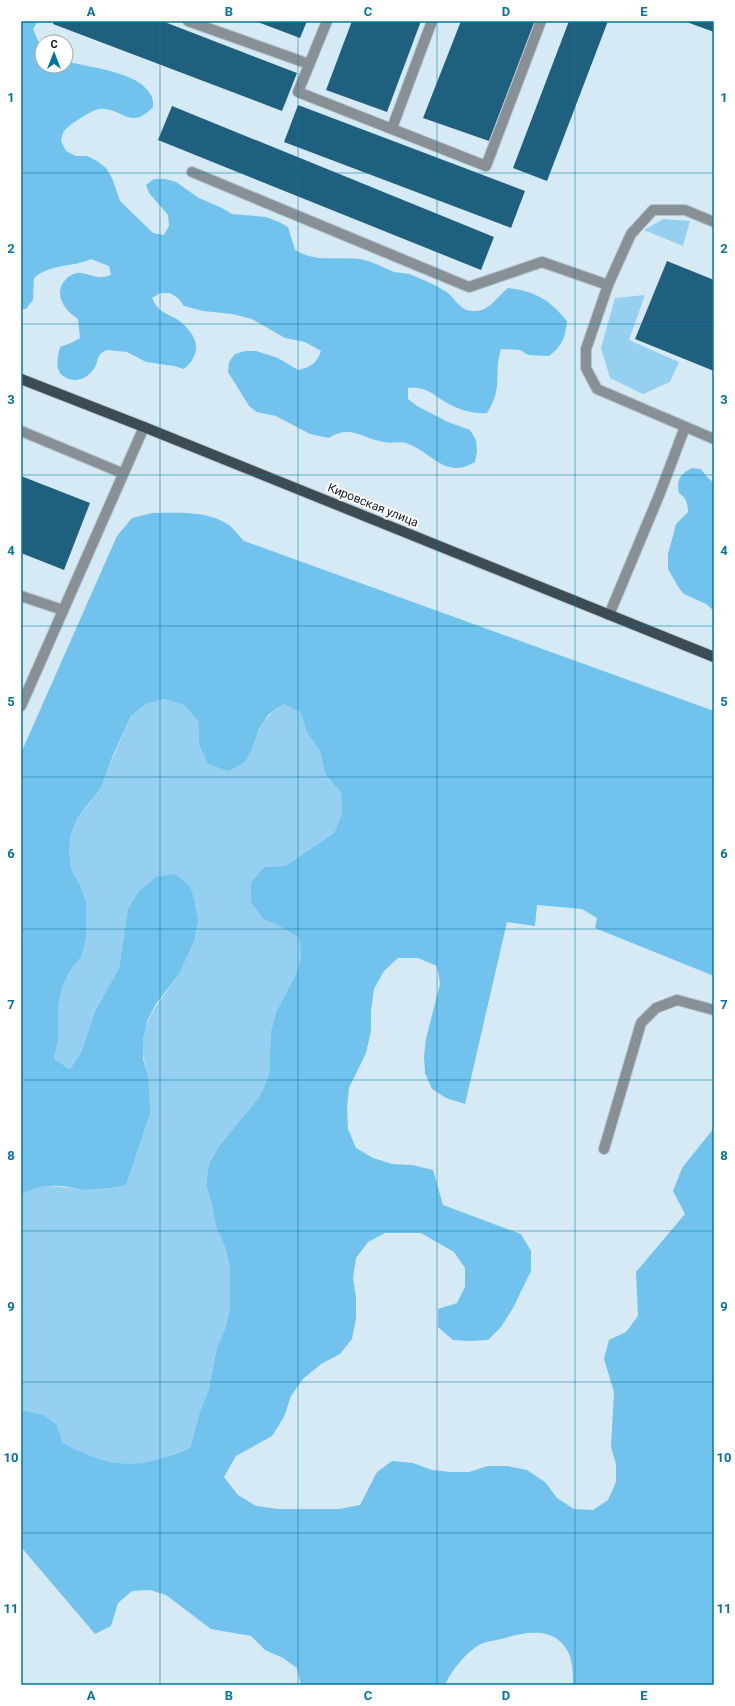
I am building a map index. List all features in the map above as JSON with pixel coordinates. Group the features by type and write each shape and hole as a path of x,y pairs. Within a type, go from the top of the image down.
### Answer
{"main road":[{"name":"Кировская улица","path":"21,379 144,427 714,657"}],"lane":[{"path":"188,21 309,64"},
{"path":"327,21 298,92 486,166 541,21"},
{"path":"392,128 432,21"},
{"path":"192,172 469,288 542,262 608,285"},
{"path":"714,222 685,210 653,210 631,234 608,285 586,349 586,368 597,389 714,439"},
{"path":"21,706 144,427"},
{"path":"609,615 660,493 685,427"},
{"path":"21,431 122,474"},
{"path":"21,596 63,610"},
{"path":"604,1149 641,1023 656,1008 677,1000 714,1010"}],"shaded area":[{"path":"21,21 38,21 33,29 35,34 34,74 74,74 74,63 125,76 145,87 151,95 153,99 153,107 145,114 132,118 107,109 99,109 91,112 68,127 63,133 61,141 66,151 76,156 87,156 106,168 112,178 120,201 153,233 164,235 169,226 168,215 149,193 146,185 154,179 165,179 176,182 199,198 232,214 266,217 279,222 288,227 295,250 303,254 319,258 360,259 394,272 409,274 445,291 464,309 473,311 479,311 488,307 508,288 526,291 548,302 567,321 564,337 560,345 549,356 528,355 520,350 501,349 498,366 497,388 492,404 487,413 474,413 461,409 422,389 408,388 408,399 417,406 448,422 470,430 476,440 477,451 475,462 464,467 455,468 439,463 415,447 406,443 387,443 350,432 337,434 329,438 310,434 276,416 257,412 249,406 228,372 229,362 235,354 245,351 256,351 278,358 298,370 313,364 318,359 321,351 305,342 285,338 252,319 232,314 203,311 184,306 178,298 170,293 160,293 152,298 159,309 185,325 194,337 196,350 190,363 184,369 146,362 127,352 107,350 98,357 95,367 89,375 77,380 72,380 63,376 58,370 60,347 80,338 78,319 68,311 60,297 61,286 67,278 77,273 100,277 111,275 109,266 91,259 76,264 47,270 34,278 33,300 26,309 21,309"},
{"path":"663,219 690,221 683,246 644,230"},
{"path":"645,295 629,340 679,362 670,382 643,394 610,378 601,348 615,298"},
{"path":"692,468 701,469 714,483 714,611 706,604 684,594 668,569 668,554 676,524 688,512 686,501 679,493 678,484 682,475"},
{"path":"152,513 192,513 220,520 233,528 244,541 714,711 714,976 595,928 597,918 582,909 537,905 535,926 507,922 465,1104 446,1098 432,1089 425,1073 424,1056 426,1039 440,984 437,966 418,958 398,958 384,971 374,989 371,1011 371,1031 366,1053 349,1088 347,1108 348,1129 356,1148 373,1158 392,1164 412,1165 433,1170 443,1205 521,1234 531,1251 531,1271 513,1308 501,1327 488,1340 470,1341 453,1340 438,1327 438,1309 457,1303 465,1287 465,1268 454,1252 421,1233 385,1233 368,1242 356,1258 353,1278 356,1298 356,1318 352,1339 340,1354 321,1364 303,1379 291,1396 284,1417 272,1436 236,1456 224,1477 238,1495 256,1506 279,1509 339,1509 360,1505 377,1472 392,1461 413,1463 432,1470 450,1472 469,1472 488,1466 507,1466 527,1470 545,1482 557,1498 574,1509 593,1510 608,1500 616,1482 616,1464 611,1447 614,1392 604,1359 609,1340 626,1332 638,1316 636,1272 685,1214 673,1191 682,1168 714,1128 714,1685 573,1685 571,1661 564,1645 550,1635 533,1633 481,1644 470,1651 460,1662 445,1685 301,1685 297,1668 283,1658 265,1650 251,1636 211,1629 166,1595 150,1590 132,1591 118,1603 111,1626 95,1634 21,1547 21,1410 43,1415 57,1425 63,1443 81,1452 112,1462 126,1464 140,1463 155,1460 190,1448 200,1411 209,1389 217,1347 225,1329 230,1308 230,1268 225,1247 216,1227 212,1205 206,1185 209,1164 219,1146 260,1096 269,1075 271,1031 276,1012 295,976 301,958 299,938 281,927 263,919 251,902 251,882 264,867 285,866 334,833 342,813 341,793 325,774 320,751 307,732 300,712 283,704 268,715 259,729 245,762 228,771 208,764 199,744 198,721 184,705 164,699 146,704 131,716 100,789 78,817 71,834 69,851 71,869 79,883 86,902 86,938 81,957 70,971 62,988 58,1007 58,1041 54,1059 70,1069 81,1053 95,1011 119,968 128,909 139,891 156,877 175,874 190,886 195,902 198,921 195,939 179,974 156,1004 147,1021 143,1040 143,1059 148,1076 150,1113 126,1185 86,1190 62,1186 49,1186 31,1190 21,1196 21,947 23,935 21,933 21,753 117,536 132,518"},
{"path":"164,699 184,705 198,721 199,744 253,746 258,732 267,717 283,704 300,712 307,732 320,751 325,774 341,793 342,813 334,833 285,866 264,867 251,882 251,902 263,919 281,927 299,938 301,958 295,976 276,1012 271,1031 269,1075 260,1096 219,1146 209,1164 206,1185 212,1205 216,1227 225,1247 230,1268 230,1308 225,1329 217,1347 209,1389 200,1411 190,1448 155,1461 131,1465 119,1464 96,1458 63,1443 57,1425 21,1410 21,1196 35,1188 51,1186 87,1190 106,1189 148,1076 144,1059 144,1032 154,1010 182,968 195,939 197,916 195,902 128,909 119,968 95,1011 81,1053 70,1069 54,1059 58,1041 58,1007 62,988 70,971 81,957 79,883 71,869 69,851 71,834 78,817 90,803 107,771 131,716 146,704"}],"building":[{"path":"54,21 162,21 297,73 282,111 53,24"},
{"path":"255,21 307,21 300,38"},
{"path":"352,21 421,21 387,112 326,90"},
{"path":"461,21 535,21 489,141 423,118"},
{"path":"569,21 608,21 547,181 513,168"},
{"path":"684,21 714,21 714,32"},
{"path":"298,105 525,191 511,228 284,142"},
{"path":"172,106 494,237 481,270 158,140"},
{"path":"667,261 714,280 714,371 635,339"},
{"path":"21,476 90,503 64,570 21,553"}]}
